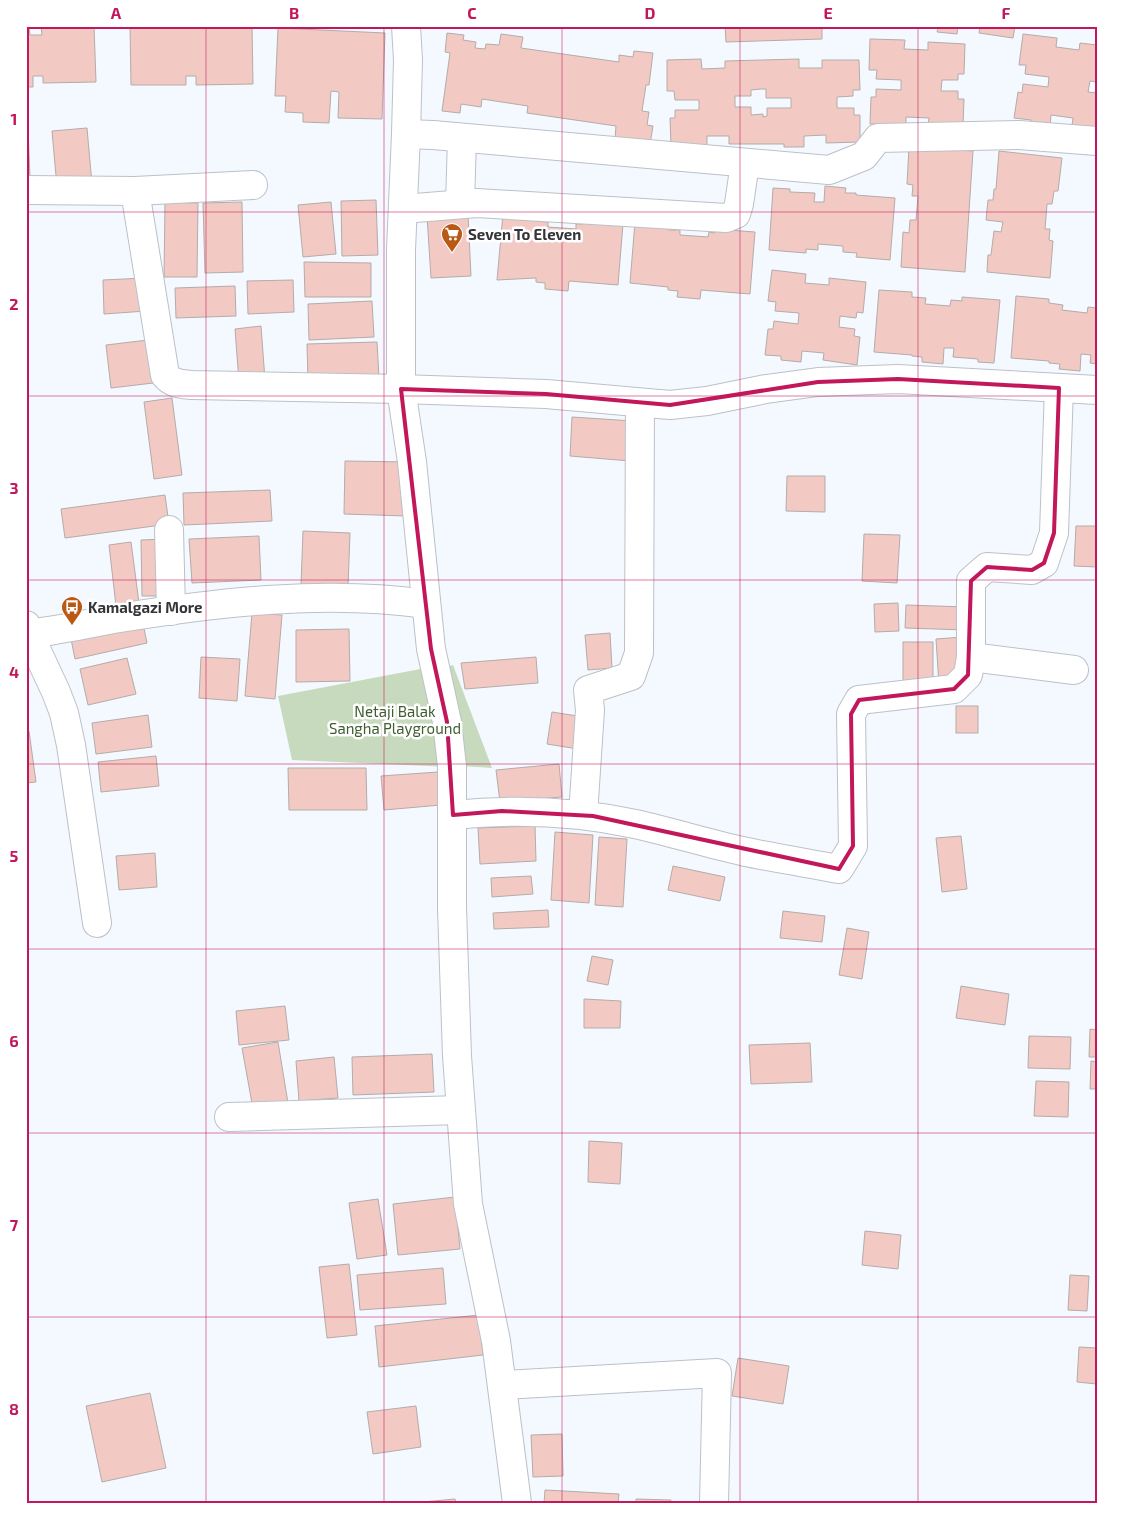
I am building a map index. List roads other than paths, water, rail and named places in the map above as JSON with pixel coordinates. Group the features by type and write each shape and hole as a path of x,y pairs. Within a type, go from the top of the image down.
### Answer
{"street":[{"path":"406,26 408,60 401,250 401,389 412,462 431,649 447,722 452,766 452,908 460,1110 468,1204 496,1341 517,1503"},
{"path":"406,134 829,170 864,156 878,138 1019,135 1097,142"},
{"path":"460,204 462,138"},
{"path":"403,208 487,204 726,218 736,214 745,163"},
{"path":"26,190 135,191 253,185"},
{"path":"135,191 165,375 169,380 178,383 192,385 546,394 684,404 818,382 898,379 1097,390"},
{"path":"453,815 502,812 557,812 584,815 635,824 742,851 839,869 853,846 851,714 859,700 954,689 968,675 971,657 971,581 987,567 1032,570 1044,563 1054,533 1059,388"},
{"path":"584,815 590,710 588,690 631,676 639,653 640,402"},
{"path":"169,530 171,611"},
{"path":"97,924 72,754 64,713 27,631 242,603 318,599 373,600 426,604"},
{"path":"971,657 1074,670"},
{"path":"229,1117 460,1110"},
{"path":"502,1384 718,1373 714,1503"}],"place":[{"name":"Seven To Eleven","path":"452,253"},
{"name":"Kamalgazi More","path":"72,626"}],"park label":[{"name":"Netaji Balak Sangha Playground","path":"395,720"}]}
